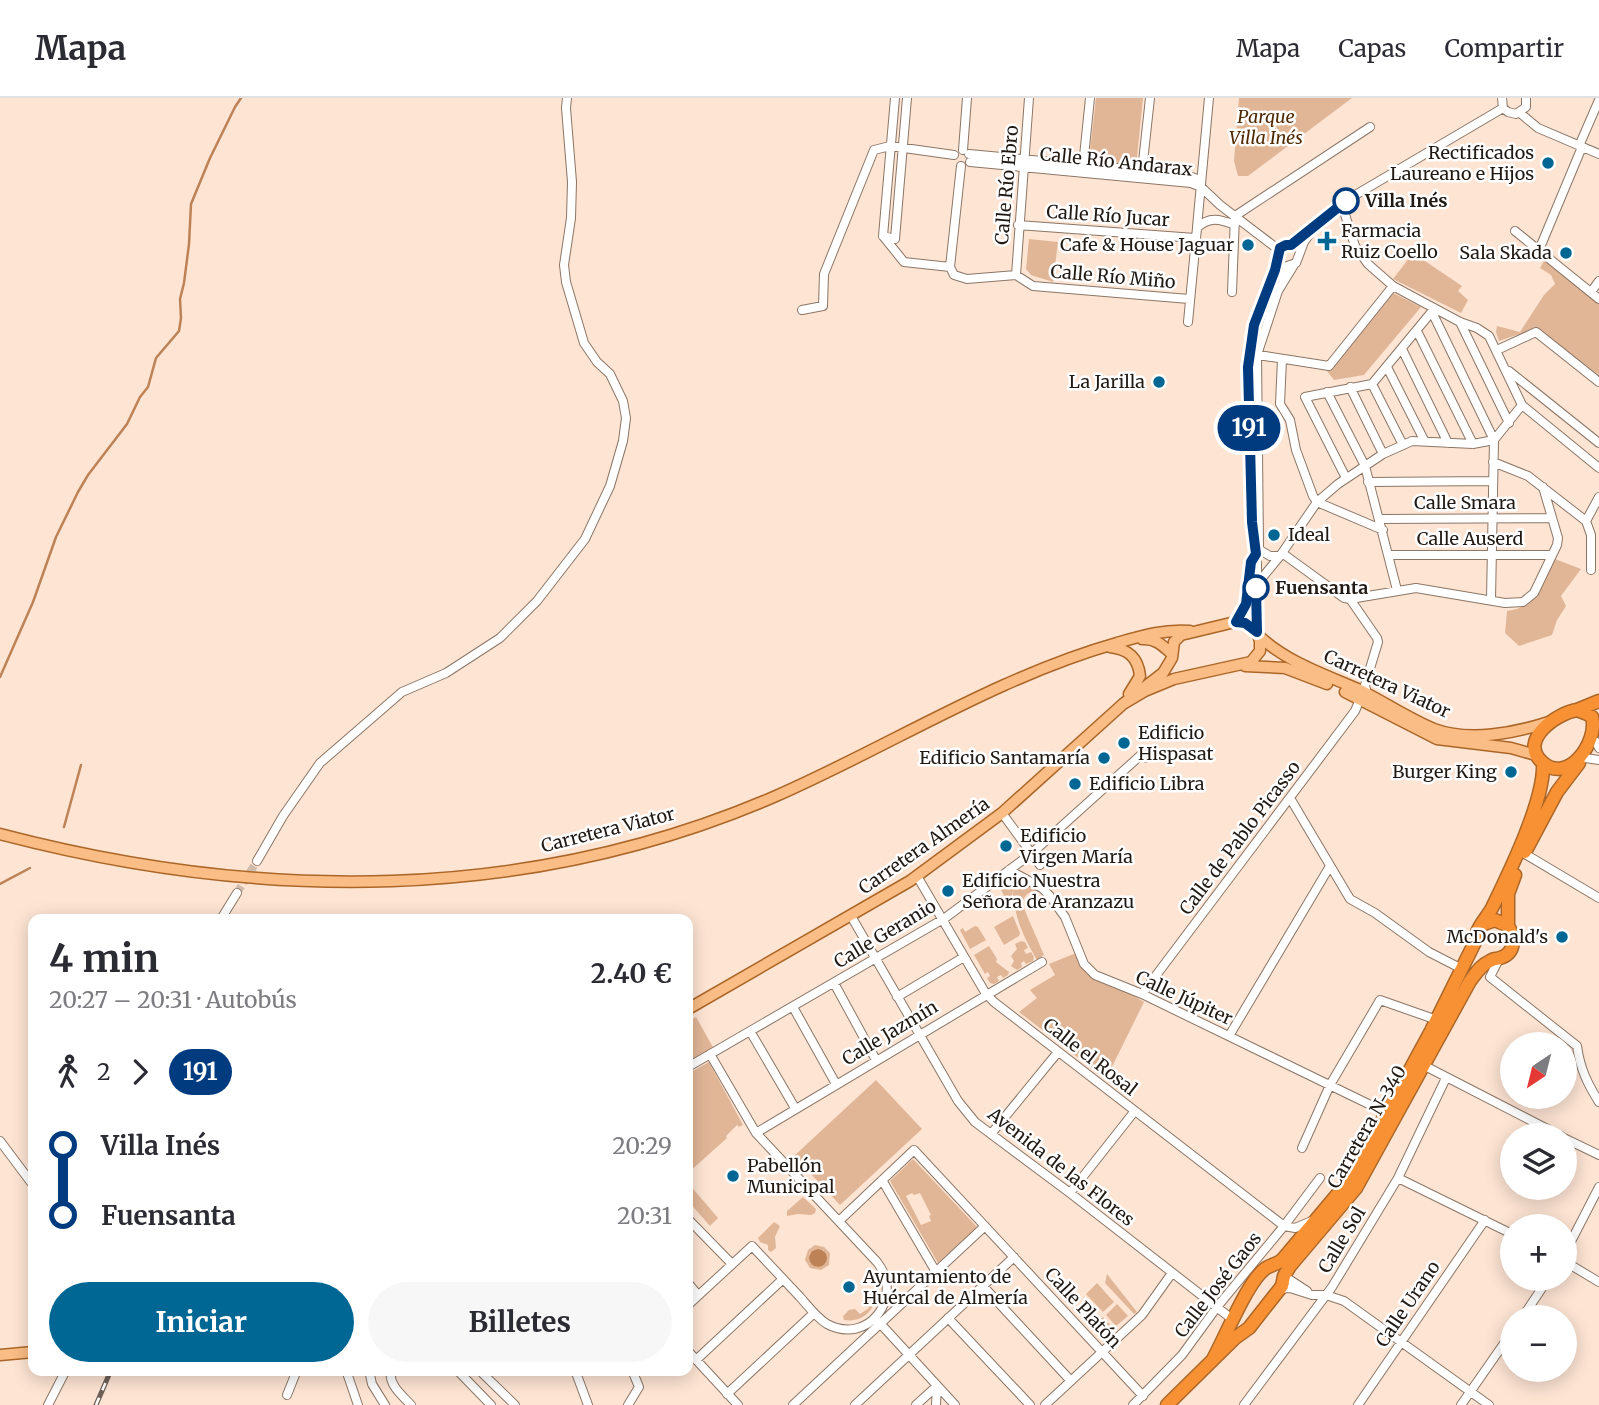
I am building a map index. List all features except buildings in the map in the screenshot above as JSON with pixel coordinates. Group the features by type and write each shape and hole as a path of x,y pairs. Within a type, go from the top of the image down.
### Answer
{"highway":[{"path":"1441,1021 1475,942 1477,931 1491,909 1538,798 1544,777 1536,739 1549,722 1566,712 1599,701"},
{"path":"1508,926 1508,894 1525,854 1552,800 1598,741 1598,726 1592,716 1577,710"},
{"path":"1540,759 1562,770 1582,760"},
{"path":"1441,1021 1478,970 1505,956 1512,948 1512,932 1508,926 1495,920 1481,925"},
{"path":"1475,942 1482,955 1496,959"},
{"name":"Carretera N-340","path":"1167,1405 1244,1330 1250,1328 1285,1280 1284,1276 1356,1188 1423,1065 1441,1021"},
{"name":"Carretera N-340","path":"1212,1361 1228,1333 1238,1306 1262,1273 1282,1260 1351,1178 1441,1021"},
{"path":"1274,1266 1280,1269 1284,1276"},
{"path":"1232,1319 1235,1325 1244,1330"}],"main road":[{"name":"Carretera Viator","path":"0,834 117,860 273,881 378,883 520,870 638,843 702,824 775,796 1051,664 1104,646 1170,629 1190,631 1236,622 1245,623 1279,653 1435,729 1457,733 1505,733 1549,722"},
{"path":"1123,704 1142,687 1157,679 1171,656 1177,638 1190,631"},
{"path":"1242,666 1258,655 1261,646 1258,634"},
{"path":"1125,640 1150,639 1171,656 1182,672 1196,674"},
{"path":"1104,646 1122,648 1131,654 1139,668 1140,676 1123,704"},
{"name":"Carretera Viator","path":"1123,704 1156,686 1196,674 1242,666 1285,668 1363,696 1437,739 1511,748 1540,759"},
{"name":"Carretera Almería","path":"693,1006 917,876 1002,813 1123,704"},
{"path":"0,1355 28,1352"}],"street":[{"path":"257,860 283,816 320,763 402,692 446,673 500,638 537,601 585,539 611,486 626,418 623,401 610,374 597,362 584,343 566,282 564,265 571,218 572,182 566,108 568,98"},
{"path":"895,98 883,236 895,239 907,98"},
{"path":"952,271 966,158 967,98"},
{"name":"Calle Río Ebro","path":"1016,275 1029,98"},
{"path":"1083,166 1090,98"},
{"path":"1142,171 1150,98"},
{"path":"1188,322 1209,98"},
{"path":"1502,98 1503,108"},
{"path":"1503,108 1512,114 1520,113 1526,107 1527,98"},
{"path":"1539,250 1599,100"},
{"path":"1258,634 1257,551 1253,544 1254,325 1278,254 1319,221 1390,173 1503,108"},
{"path":"1520,113 1538,128 1599,154"},
{"path":"1197,228 1211,220 1235,221 1370,127"},
{"path":"802,310 823,306 824,274 874,150 891,146 966,158"},
{"name":"Calle Río Andarax","path":"966,158 1201,183"},
{"name":"Calle Río Andarax","path":"1025,164 1182,174 1201,183 1209,197 1235,221 1278,254"},
{"path":"1342,205 1355,246 1368,264 1393,286 1433,310 1477,328 1489,336 1522,405 1599,468"},
{"path":"1231,292 1235,221"},
{"path":"1265,296 1298,260 1299,253 1319,221"},
{"name":"Calle Río Jucar","path":"1018,225 1195,238"},
{"path":"1515,231 1599,299"},
{"name":"Calle Río Miño","path":"883,236 904,262 952,271 967,279 1016,275 1033,286 1189,299"},
{"path":"1291,245 1299,253"},
{"path":"1278,254 1282,264 1291,265"},
{"path":"1253,355 1273,302 1291,265"},
{"path":"1591,292 1599,281"},
{"path":"1253,355 1329,366 1393,286"},
{"path":"1346,478 1305,397 1372,384 1433,310"},
{"path":"1433,310 1494,440 1491,600"},
{"path":"1460,322 1509,423"},
{"path":"1417,331 1473,444"},
{"path":"1497,350 1536,332 1599,382"},
{"path":"1402,349 1448,443"},
{"path":"1282,359 1280,404 1290,420 1296,450 1317,502 1383,530"},
{"path":"1387,367 1423,440"},
{"path":"1506,369 1599,443"},
{"path":"1372,384 1403,445"},
{"path":"1350,387 1383,454"},
{"path":"1327,392 1365,466 1397,590"},
{"path":"1256,585 1317,502 1346,478 1383,454 1412,441 1473,444 1494,440 1522,405"},
{"path":"1493,462 1528,475 1586,521 1591,535 1591,570"},
{"path":"1368,482 1492,481"},
{"path":"1257,551 1270,556 1281,554 1344,598 1416,588 1517,603 1534,593 1558,538 1543,487"},
{"path":"1586,521 1599,497"},
{"name":"Calle Smara","path":"1379,519 1552,518"},
{"path":"1236,622 1246,604 1251,562 1257,551"},
{"name":"Calle Auserd","path":"1389,555 1552,555"},
{"path":"1350,599 1378,642 1363,696"},
{"name":"Calle de Pablo Picasso","path":"1142,994 1290,798 1363,696"},
{"name":"Calle Geranio","path":"693,1065 942,919 1032,853 1142,754 1146,758"},
{"path":"1582,760 1599,760"},
{"path":"1290,798 1350,899 1375,913 1429,952 1462,969"},
{"path":"1002,813 1040,865"},
{"path":"1525,854 1599,898"},
{"path":"1229,1036 1331,866"},
{"name":"Calle Júpiter","path":"1009,870 1042,888 1049,895 1065,917 1089,970 1095,975 1142,994 1387,1112"},
{"name":"Calle el Rosal","path":"917,876 986,994 1134,1112 1284,1226"},
{"path":"223,914 237,893"},
{"name":"Avenida de las Flores","path":"851,916 958,1101 975,1122 1232,1319"},
{"path":"897,997 964,957"},
{"path":"1496,959 1490,977 1577,1046 1586,1082 1599,1102"},
{"name":"Calle Jazmín","path":"756,1133 1042,962"},
{"path":"834,983 876,1060"},
{"path":"1302,1147 1330,1085 1380,1000 1441,1021"},
{"path":"793,1007 836,1084"},
{"path":"750,1031 795,1108"},
{"path":"991,1134 1058,1052"},
{"path":"693,1300 752,1246 828,1324 848,1329 877,1321 887,1292 881,1267 756,1133 710,1054"},
{"path":"1423,1065 1535,1123"},
{"name":"Calle Sol","path":"1244,1405 1326,1295 1398,1178 1446,1078"},
{"path":"1070,1193 1134,1112"},
{"path":"0,1142 28,1178"},
{"path":"1577,1144 1599,1155"},
{"name":"Calle Platón","path":"882,1180 914,1150 1143,1396"},
{"name":"Calle José Gaos","path":"1133,1405 1182,1355 1320,1178"},
{"path":"1398,1178 1500,1228"},
{"path":"839,1221 882,1180 936,1272"},
{"path":"1577,1230 1599,1187"},
{"path":"1284,1226 1295,1228 1318,1219"},
{"name":"Calle Urano","path":"1358,1405 1485,1220"},
{"path":"693,1223 732,1264"},
{"path":"793,1405 853,1349 877,1321 908,1298 985,1226"},
{"path":"855,1405 1014,1257"},
{"path":"1577,1269 1599,1282"},
{"path":"1045,1405 1142,1315 1172,1273"},
{"path":"1284,1276 1312,1295"},
{"path":"696,1360 783,1279"},
{"path":"983,1286 1071,1381"},
{"path":"1279,1289 1290,1288 1344,1301 1489,1405"},
{"path":"693,1290 698,1296"},
{"path":"887,1292 894,1302 908,1298"},
{"path":"1217,1307 1229,1309 1238,1306"},
{"path":"727,1394 814,1312"},
{"path":"948,1318 1030,1405"},
{"path":"877,1321 956,1405"},
{"path":"848,1329 857,1337 853,1349"},
{"path":"1461,1405 1500,1349"},
{"path":"693,1357 738,1405"},
{"path":"48,1405 63,1376"},
{"path":"287,1395 295,1376"},
{"path":"349,1376 358,1405"},
{"path":"370,1376 385,1405"},
{"path":"390,1376 392,1384 411,1405"},
{"path":"462,1376 491,1405"},
{"path":"485,1376 515,1405"},
{"path":"577,1376 588,1405"},
{"path":"628,1405 639,1387 634,1376"},
{"path":"475,1391 488,1380"},
{"path":"916,1405 937,1385"},
{"path":"936,1405 937,1385"}],"green space":[{"path":"1096,98 1143,98 1136,167 1089,160"},
{"name":"Parque Villa Inés","path":"1239,98 1352,98 1248,176 1238,176 1234,161"},
{"path":"1029,239 1058,242 1053,282 1031,275 1026,269"},
{"path":"1413,253 1462,286 1458,291 1468,300 1461,313 1393,279"},
{"path":"1545,259 1599,304 1599,375 1537,328 1499,341 1497,326 1520,332 1544,295 1555,284 1551,275 1540,268"},
{"path":"1391,292 1421,307 1364,375 1334,380 1327,371"},
{"path":"1555,559 1581,569 1561,596 1566,606 1552,635 1519,646 1505,633 1507,611 1526,605 1538,593"},
{"path":"1012,877 1041,892 1028,894 1022,904 1044,955 1037,960 1020,926 1012,889 1013,911 1001,890 1011,883"},
{"path":"1013,916 1020,933 1004,945 994,927"},
{"path":"975,926 986,940 970,949 960,930 963,928 965,932"},
{"path":"1025,942 1028,948 1024,950 1026,954 1031,952 1034,957 1033,961 1021,963 1022,967 1017,970 1011,966 1014,961 1011,956 1017,949 1015,944"},
{"path":"989,946 997,959 996,962 1009,972 1003,978 1001,975 997,977 999,981 994,984 990,983 988,972 985,974 974,955"},
{"path":"1076,953 1083,966 1144,1002 1106,1079 1019,1012 1037,998 1030,990 1055,975 1049,964"},
{"path":"696,1017 714,1049 693,1060 693,1019"},
{"path":"709,1062 743,1125 737,1125 727,1138 693,1169 693,1071"},
{"path":"876,1080 922,1129 840,1205 794,1156"},
{"path":"913,1159 977,1227 938,1263 890,1181","holes":["912,1193 920,1193 931,1215 931,1221 921,1225 906,1196"]},
{"path":"693,1189 718,1218 710,1226 693,1207"},
{"path":"803,1197 816,1209 815,1213 787,1216 787,1211"},
{"path":"774,1222 780,1226 775,1237 776,1248 771,1252 768,1245 760,1242 758,1238"},
{"path":"815,1245 824,1247 830,1253 829,1265 821,1270 810,1268 805,1260 808,1250","holes":["816,1249 823,1250 827,1256 817,1267 810,1262 809,1254"]},
{"path":"1107,1274 1137,1312 1134,1314 1105,1283"},
{"path":"1097,1283 1114,1302 1103,1312 1086,1294"},
{"path":"878,1289 877,1296 868,1313 858,1319 844,1320 843,1316 849,1310 855,1309 860,1314 869,1308 864,1302 868,1291"},
{"path":"1117,1304 1128,1316 1116,1326 1106,1315"},
{"path":"1103,1317 1114,1329 1102,1340 1091,1328"}],"shaded area":[{"path":"818,1249 824,1252 827,1258 824,1264 818,1267 812,1264 809,1258 812,1252"}],"waterway":[{"path":"0,677 33,602 56,537 78,492 127,424 148,387 156,358 179,331 191,204 210,158 241,98"},
{"path":"64,827 81,765"},
{"path":"0,884 30,868"}],"tunnel":[{"path":"237,893 257,861"}],"railway":[{"path":"96,1405 108,1376"}],"bus line":[{"name":"191","path":"1256,588 1257,632 1245,623 1236,622 1246,604 1251,562 1256,554 1252,522 1248,367 1254,325 1275,270 1280,248 1291,245 1346,201"}],"place":[{"name":"Rectificados Laureano e Hijos","path":"1548,163"},
{"name":"Villa Inés","path":"1346,201"},
{"name":"Farmacia Ruiz Coello","path":"1327,241"},
{"name":"Cafe & House Jaguar","path":"1248,245"},
{"name":"Sala Skada","path":"1566,253"},
{"name":"La Jarilla","path":"1159,382"},
{"name":"Ideal","path":"1274,535"},
{"name":"Fuensanta","path":"1256,588"},
{"name":"Edificio Hispasat","path":"1124,743"},
{"name":"Edificio Santamaría","path":"1104,758"},
{"name":"Burger King","path":"1511,772"},
{"name":"Edificio Libra","path":"1075,784"},
{"name":"Edificio Virgen María","path":"1006,846"},
{"name":"Edificio Nuestra Señora de Aranzazu","path":"948,891"},
{"name":"McDonald's","path":"1562,937"},
{"name":"Pabellón Municipal","path":"733,1176"},
{"name":"Ayuntamiento de Huércal de Almería","path":"849,1287"}]}
